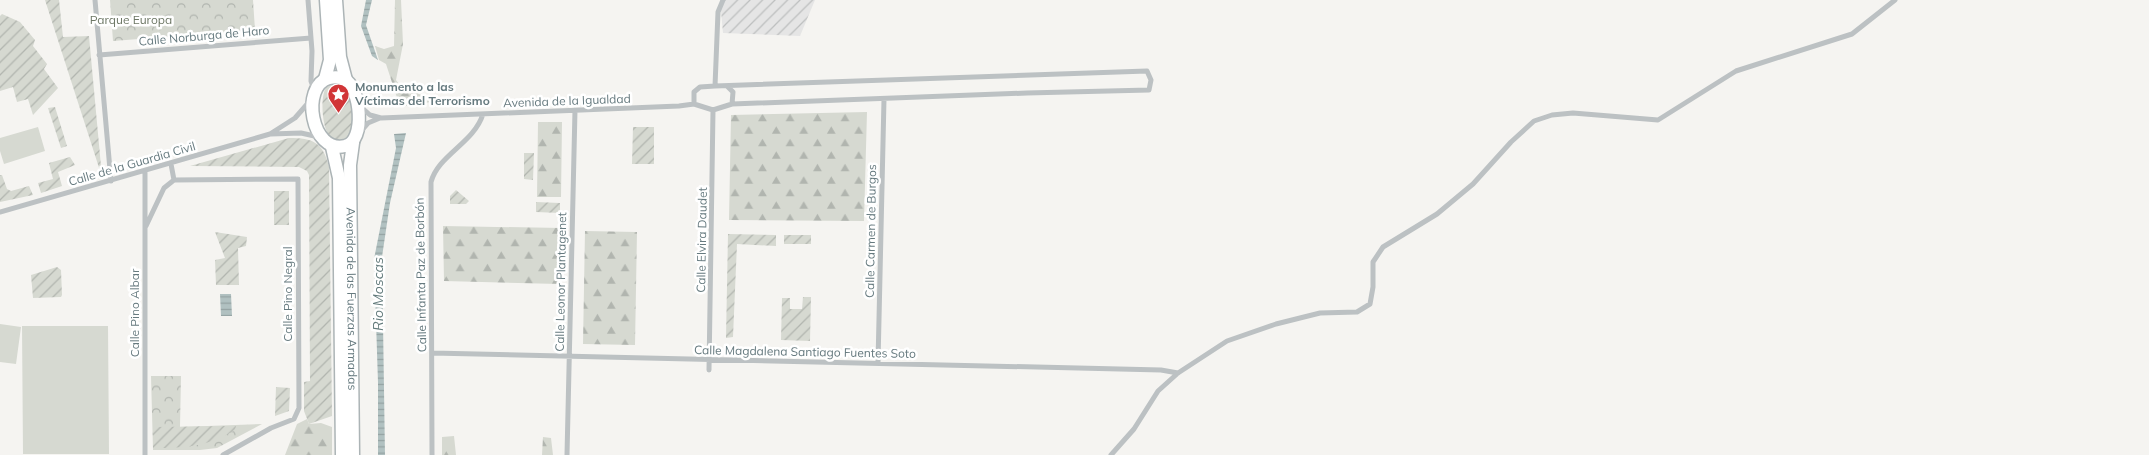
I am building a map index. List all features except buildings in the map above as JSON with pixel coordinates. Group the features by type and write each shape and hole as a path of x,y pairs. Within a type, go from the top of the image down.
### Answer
{"main road":[{"path":"326,0 330,60 326,79 313,93 315,120 320,137 324,142 332,146 345,146 355,139 359,118 354,90 346,80 340,58 336,0"},
{"path":"326,79 346,80"},
{"name":"Avenida de las Fuerzas Armadas","path":"353,455 350,165 355,139"},
{"name":"Avenida de las Fuerzas Armadas","path":"332,146 339,178 342,455"}],"street":[{"path":"95,0 111,180"},
{"path":"308,0 313,93"},
{"path":"715,86 718,12 723,0"},
{"path":"1111,455 1134,429 1158,391 1178,373 1226,342 1276,324 1320,313 1357,312 1370,304 1373,286 1373,262 1383,247 1438,214 1473,184 1534,121 1552,115 1573,113 1658,120 1712,88 1736,71 1852,34 1895,0"},
{"name":"Calle Norburga de Haro","path":"99,54 311,38"},
{"path":"1147,71 1151,80 1149,90 1028,92 732,104 713,110 694,104 694,92 700,87 727,86 1147,71"},
{"path":"727,86 733,92 732,104"},
{"name":"Calle de la Guardia Civil","path":"270,134 295,118 313,93"},
{"name":"Calle Carmen de Burgos","path":"878,363 884,99"},
{"path":"357,103 366,113 381,118"},
{"name":"Avenida de la Igualdad","path":"381,118 694,104"},
{"name":"Calle Leonor Plantagenet","path":"567,455 575,110"},
{"name":"Calle Elvira Daudet","path":"709,370 713,110"},
{"name":"Calle Infanta Paz de Borbón","path":"432,455 430,182 438,168 477,128 483,114"},
{"path":"355,139 368,123 381,118"},
{"name":"Calle de la Guardia Civil","path":"0,212 270,134 301,133 320,137"},
{"path":"145,228 164,188 174,180 171,164"},
{"name":"Calle Pino Albar","path":"145,171 145,455"},
{"name":"Calle Pino Negral","path":"174,180 298,179 299,408 294,419 271,428 223,455"},
{"name":"Calle Magdalena Santiago Fuentes Soto","path":"432,353 1161,370 1178,373"}],"shaded area":[{"path":"720,0 815,0 800,36 723,33"}],"green space":[{"path":"45,0 59,0 63,37 89,36 102,177"},
{"name":"Parque Europa","path":"110,0 253,0 255,30 113,41"},
{"path":"395,0 401,0 403,44 396,80 401,87 437,101 400,107 386,64 379,60 375,46 384,49 394,46"},
{"path":"2,14 20,22 35,40 33,46 47,64 44,69 58,88 33,115 28,99 17,102 13,87 0,91 0,16"},
{"path":"337,83 344,85 353,101 352,134 344,140 331,137 323,119 322,105 324,92 327,87"},
{"path":"55,107 67,146 61,148 48,108"},
{"path":"867,112 864,221 729,220 731,115"},
{"path":"538,122 562,122 561,197 537,197"},
{"path":"38,127 45,151 4,164 0,151 0,138"},
{"path":"633,127 654,127 654,164 632,164"},
{"path":"289,138 305,139 316,143 324,152 329,167 332,416 309,424 304,411 304,382 310,381 309,175 307,171 299,167 190,166"},
{"path":"524,153 534,153 533,180 524,179"},
{"path":"70,157 75,165 58,172 62,186 41,193 38,183 53,179 49,163"},
{"path":"0,175 2,175 7,189 11,191 29,186 33,195 0,202"},
{"path":"456,190 469,201 466,204 450,204 450,196"},
{"path":"274,191 289,191 289,225 274,225"},
{"path":"536,202 560,203 560,213 536,212"},
{"path":"443,226 562,228 559,284 444,281"},
{"path":"585,231 637,232 635,345 583,344"},
{"path":"215,232 247,237 246,246 238,248 239,285 216,285 215,260 225,258"},
{"path":"728,234 776,235 776,246 737,244 733,337 726,338"},
{"path":"784,235 811,235 811,244 784,244"},
{"path":"57,267 61,270 61,297 33,298 31,275"},
{"path":"803,297 811,297 810,341 781,340 782,298 790,298 790,309 802,309"},
{"path":"0,324 21,327 16,364 0,362"},
{"path":"22,326 108,326 109,454 23,454"},
{"path":"151,376 181,376 180,427 262,424 217,448 153,450"},
{"path":"276,387 290,388 289,411 275,416"},
{"path":"307,419 309,424 321,423 332,427 332,455 285,455 297,424"},
{"path":"236,426 235,430 225,436 205,443 175,448 153,448 153,427"},
{"path":"454,436 456,455 442,455 442,437"},
{"path":"543,437 551,438 553,455 542,455"}],"water":[{"path":"366,0 372,0 366,25 378,60 372,56 361,26"},
{"name":"Rio Moscas","path":"406,133 390,203 382,257 385,455 378,455 374,259 396,148 394,134"},
{"path":"220,294 231,294 232,316 221,316"}],"place":[{"name":"Monumento a las Víctimas del Terrorismo","path":"339,113"}]}
